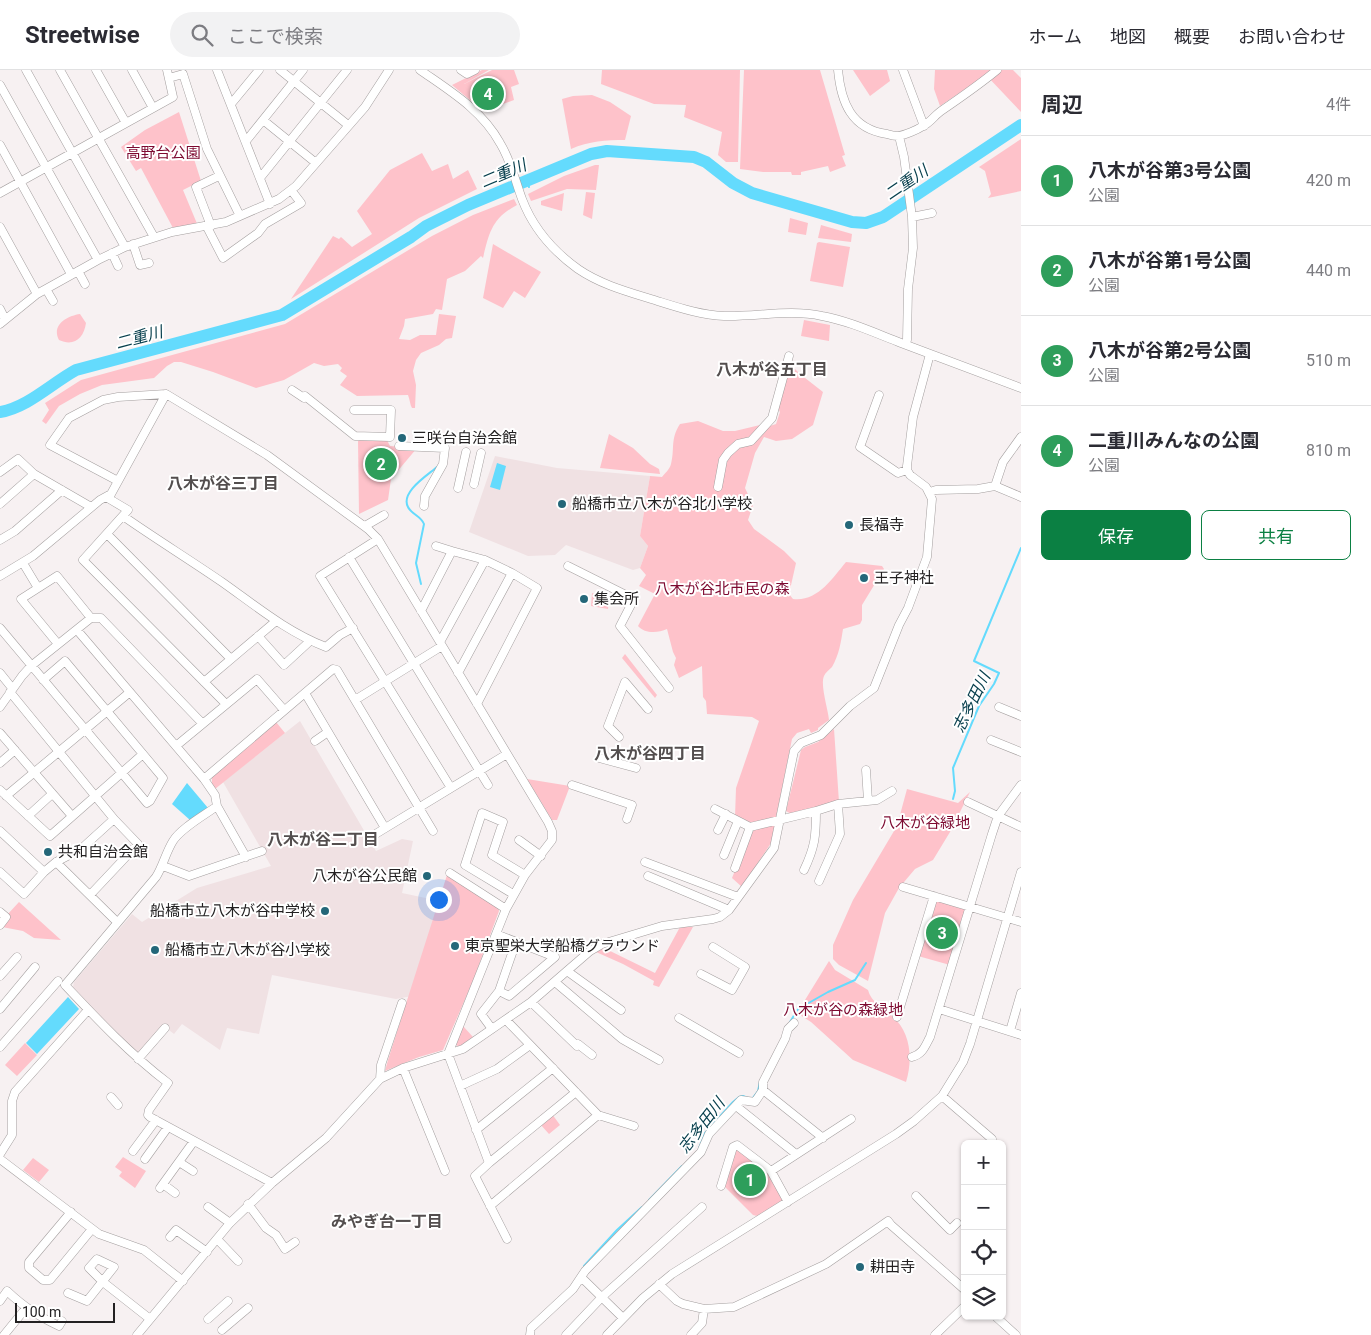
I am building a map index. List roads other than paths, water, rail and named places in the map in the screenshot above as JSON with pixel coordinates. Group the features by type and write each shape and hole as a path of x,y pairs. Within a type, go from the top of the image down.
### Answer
{"street":[{"path":"26,70 72,153 140,265 149,263"},
{"path":"60,70 154,237"},
{"path":"96,70 126,123"},
{"path":"132,70 153,108"},
{"path":"217,70 270,204"},
{"path":"231,104 259,70"},
{"path":"280,70 348,125"},
{"path":"246,141 303,70"},
{"path":"260,178 347,70"},
{"path":"0,309 3,321 37,294 129,245 172,232 226,222 279,200 291,190 338,140 348,125 365,107 389,70"},
{"path":"420,70 461,99 482,117 500,142 530,216 538,230 552,247 581,271 608,285 712,315 753,316 783,313 820,315 848,323 905,344 929,356 1021,388"},
{"path":"461,70 467,74 475,70"},
{"path":"838,70 843,98 849,111 858,122 865,129 899,136 924,126 939,112 977,87 997,70"},
{"path":"903,70 924,126"},
{"path":"0,193 173,97 168,74 183,74 206,149 240,216"},
{"path":"0,85 98,260"},
{"path":"262,120 316,163"},
{"path":"899,136 910,192 913,248 908,289 907,340 905,344"},
{"path":"1,150 75,273 85,284"},
{"path":"219,176 196,187 209,226 223,258 258,233 265,224 301,203 291,190"},
{"path":"912,217 932,213"},
{"path":"0,227 37,294"},
{"path":"112,253 118,266"},
{"path":"46,289 53,302"},
{"path":"718,487 723,460 728,453 738,444 751,441 772,418 788,356"},
{"path":"136,1335 248,1204 326,1138 380,1079 403,1068 463,1049 532,1002 590,951 610,941 662,926 713,919 720,917 729,910 774,848 794,751 797,746 821,735 850,706 874,688 926,562 932,508 930,492 907,470 908,442 929,356"},
{"path":"292,390 304,397 354,436 390,437 390,410 354,410"},
{"path":"0,576 23,563 91,507 111,494 166,394"},
{"path":"118,481 50,445 69,418 103,400 118,397 166,394 267,455 374,533 552,831 552,840 525,875 506,909 448,1054 489,1163"},
{"path":"879,395 860,447 898,473 907,470"},
{"path":"995,486 1003,462 1021,437"},
{"path":"399,446 445,448 443,464 425,496 424,506"},
{"path":"458,488 466,452"},
{"path":"474,484 481,453"},
{"path":"0,472 18,459 34,474 91,507"},
{"path":"0,504 34,474"},
{"path":"930,492 995,486 1021,497"},
{"path":"0,540 15,530 62,490"},
{"path":"106,497 128,510 83,560 226,704"},
{"path":"365,526 384,515"},
{"path":"123,516 218,579 276,621 310,641 326,647 340,635 354,628"},
{"path":"107,534 232,659"},
{"path":"378,539 320,576 354,628 451,788"},
{"path":"436,546 485,560 512,572 537,588 477,704"},
{"path":"421,611 452,551"},
{"path":"349,557 488,785"},
{"path":"355,700 414,664 441,644 485,560"},
{"path":"23,563 38,588"},
{"path":"568,566 634,599 620,626 669,688"},
{"path":"458,673 512,572"},
{"path":"58,644 21,599 57,576 91,618"},
{"path":"1,702 31,666 91,618 101,618 202,723"},
{"path":"204,682 276,621"},
{"path":"0,628 31,666 147,803 150,801 163,778 64,661 43,680"},
{"path":"77,630 204,779 215,795 217,806 246,857"},
{"path":"258,636 284,665 310,641"},
{"path":"204,779 333,669 337,670 433,831"},
{"path":"0,673 11,690 114,819 138,844 90,895"},
{"path":"176,746 257,679 284,710"},
{"path":"619,737 608,726 625,682 648,709"},
{"path":"130,692 34,772 3,793 50,836 143,754"},
{"path":"305,693 385,828"},
{"path":"999,707 1021,716"},
{"path":"315,741 328,732"},
{"path":"0,733 72,816"},
{"path":"992,740 1021,752"},
{"path":"0,763 15,750"},
{"path":"369,838 507,754"},
{"path":"600,758 636,768"},
{"path":"866,770 868,801"},
{"path":"572,785 632,805 627,818"},
{"path":"912,1057 919,1055 923,1051 930,1037 998,816 1021,785"},
{"path":"715,809 750,827 838,804 881,798 892,791"},
{"path":"28,816 52,794"},
{"path":"968,802 1021,827"},
{"path":"819,880 840,834 838,804"},
{"path":"0,1047 118,922 156,877 163,866 173,841 217,806"},
{"path":"804,870 813,852 816,834 816,811"},
{"path":"513,894 466,865 482,813 502,822 492,855 525,875"},
{"path":"718,830 726,814"},
{"path":"0,872 24,894 56,862 81,850 114,819"},
{"path":"724,855 738,821"},
{"path":"735,868 750,827"},
{"path":"0,831 44,872"},
{"path":"519,840 541,856"},
{"path":"163,866 189,876 262,851"},
{"path":"56,862 118,922"},
{"path":"645,862 738,897"},
{"path":"607,1335 659,1284 731,1236 914,1122 942,1096 963,1062 1021,872"},
{"path":"450,873 506,909"},
{"path":"648,876 729,910"},
{"path":"902,887 1021,922"},
{"path":"898,1016 934,896"},
{"path":"0,912 6,917 0,926"},
{"path":"496,934 555,957 509,996 499,991"},
{"path":"492,1029 481,1014 499,991 516,942"},
{"path":"701,974 732,990 745,967 713,947"},
{"path":"0,976 17,957"},
{"path":"0,1009 35,967"},
{"path":"567,971 621,1010"},
{"path":"555,982 622,1039 659,1060"},
{"path":"62,983 108,1031 138,1059 168,1083 148,1112 150,1117 272,1182"},
{"path":"1010,1031 1021,993"},
{"path":"532,1002 577,1046 578,1044 592,1055"},
{"path":"380,1079 381,1065 402,1003"},
{"path":"939,1009 1021,1035"},
{"path":"0,1154 12,1135 12,1101 15,1092 88,1010"},
{"path":"679,1018 739,1053"},
{"path":"506,1020 598,1115 634,1126"},
{"path":"530,1335 531,1328 573,1289 585,1271 701,1152 709,1134 741,1100 755,1102 763,1090 763,1082 785,1040 788,1030 794,1023"},
{"path":"138,1059 165,1028"},
{"path":"460,1086 497,1069 530,1045"},
{"path":"403,1068 445,1171"},
{"path":"476,1130 553,1068"},
{"path":"763,1090 823,1138"},
{"path":"507,1239 475,1176 576,1092"},
{"path":"942,1096 992,1139"},
{"path":"111,1097 118,1105"},
{"path":"736,1106 796,1154"},
{"path":"490,1206 598,1115"},
{"path":"771,1171 851,1119"},
{"path":"133,1151 156,1120"},
{"path":"145,1159 168,1127"},
{"path":"175,1193 162,1186 194,1141"},
{"path":"721,1186 733,1146 737,1145 771,1171 788,1202"},
{"path":"0,1159 100,1234 144,1250 183,1280"},
{"path":"179,1162 193,1171"},
{"path":"916,1196 950,1230 957,1223"},
{"path":"248,1204 266,1228 276,1235 285,1249 295,1242"},
{"path":"208,1207 230,1223"},
{"path":"566,1335 602,1297 702,1207"},
{"path":"71,1212 29,1262 29,1268 43,1280 50,1280 92,1228"},
{"path":"659,1284 677,1301 704,1309 734,1307 826,1264 888,1221 961,1286"},
{"path":"170,1237 176,1230 207,1252"},
{"path":"217,1239 238,1261"},
{"path":"582,1278 623,1318"},
{"path":"68,1293 87,1301 103,1282 150,1318"},
{"path":"0,1301 7,1292 37,1316 59,1326 62,1321"},
{"path":"208,1319 228,1301"},
{"path":"4,1335 26,1308"},
{"path":"222,1330 248,1308"},
{"path":"691,1335 702,1322 704,1309"},
{"path":"935,1335 961,1310"},
{"path":"999,1320 1016,1335"}],"water":[{"path":"497,463 506,466 500,490 490,487"},
{"path":"187,783 208,808 190,820 172,804"},
{"path":"68,997 79,1009 37,1054 26,1043"}],"waterway":[{"name":"二重川","path":"0,412 20,406 76,370 282,315 426,226 468,205 591,154 607,151 694,157 706,162 733,183 752,193 852,222 866,223 883,217 1021,125"},
{"name":"二重川","path":"526,180 529,187"},
{"path":"421,584 416,563 424,524 409,509 407,501 411,490 416,484 437,467"},
{"name":"志多田川","path":"953,799 955,791 953,768 979,706 999,673 974,661 1021,548"},
{"name":"志多田川","path":"790,1022 798,1009 828,992 855,980 866,963"},
{"name":"志多田川","path":"752,1099 758,1091 760,1082"},
{"name":"志多田川","path":"699,1148 705,1133 733,1102 739,1097 748,1098"},
{"name":"志多田川","path":"649,1200 682,1166"},
{"name":"志多田川","path":"584,1266 617,1230 642,1207"}],"place":[{"name":"二重川みんなの公園","path":"488,94"},
{"name":"三咲台自治会館","path":"402,438"},
{"name":"八木が谷第1号公園","path":"381,464"},
{"name":"船橋市立八木が谷北小学校","path":"562,504"},
{"name":"長福寺","path":"849,525"},
{"name":"王子神社","path":"864,578"},
{"name":"集会所","path":"584,599"},
{"name":"共和自治会館","path":"48,852"},
{"name":"八木が谷公民館","path":"427,876"},
{"name":"船橋市立八木が谷中学校","path":"325,911"},
{"name":"八木が谷第2号公園","path":"942,933"},
{"name":"東京聖栄大学船橋グラウンド","path":"455,946"},
{"name":"船橋市立八木が谷小学校","path":"155,950"},
{"name":"八木が谷第3号公園","path":"750,1180"},
{"name":"耕田寺","path":"860,1267"}],"district":[{"name":"八木が谷五丁目","path":"772,369"},
{"name":"八木が谷三丁目","path":"223,483"},
{"name":"八木が谷四丁目","path":"650,753"},
{"name":"八木が谷二丁目","path":"323,839"},
{"name":"みやぎ台一丁目","path":"387,1221"}],"park label":[{"name":"高野台公園","path":"163,153"},
{"name":"八木が谷北市民の森","path":"722,589"},
{"name":"八木が谷緑地","path":"925,823"},
{"name":"八木が谷の森緑地","path":"843,1010"}]}
